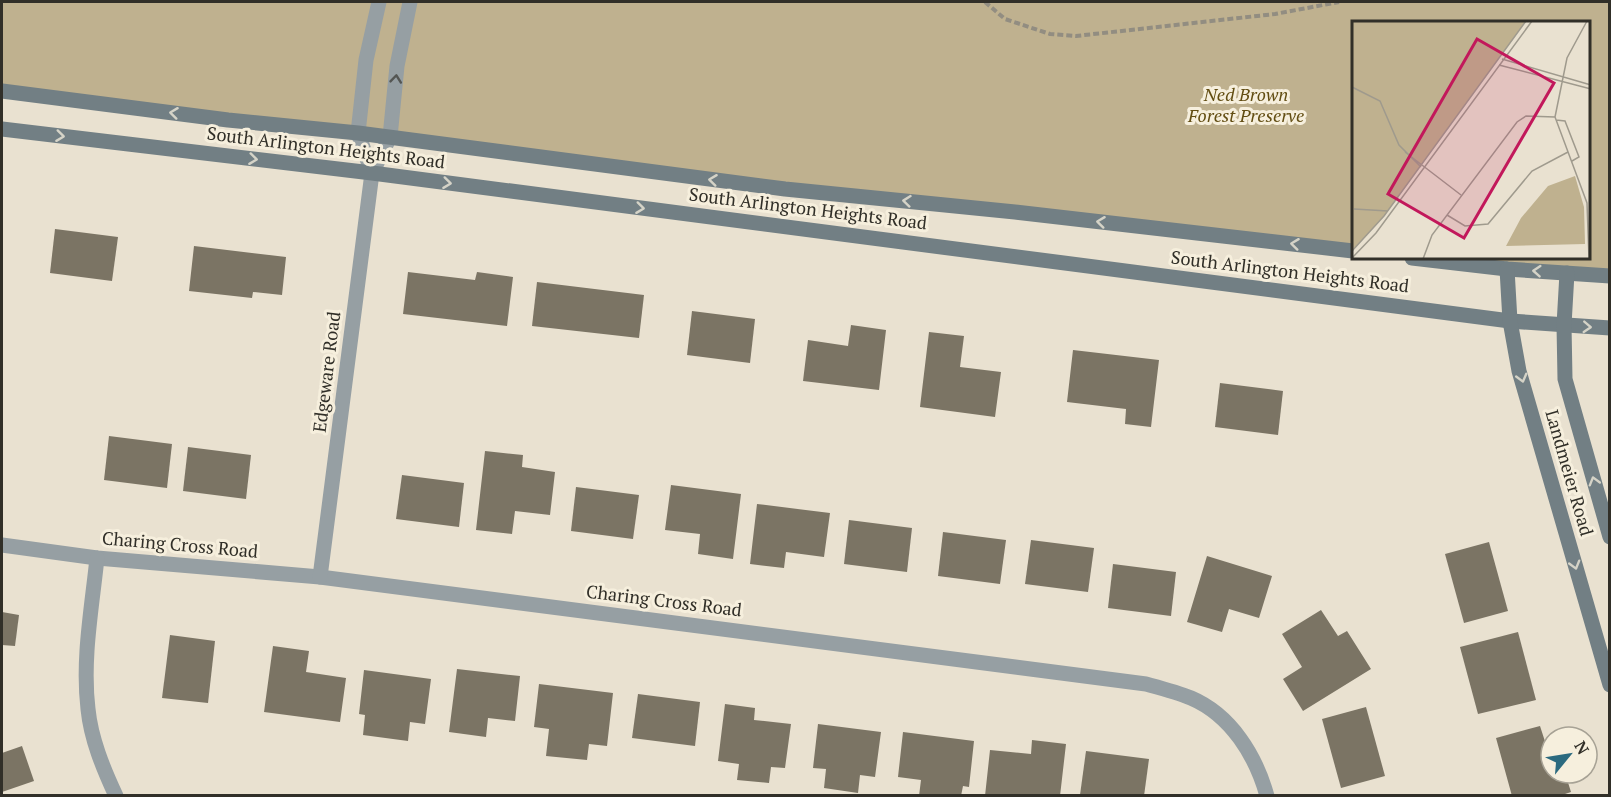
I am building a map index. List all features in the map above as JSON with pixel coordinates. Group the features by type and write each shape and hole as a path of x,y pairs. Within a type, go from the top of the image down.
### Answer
{"main road":[{"name":"South Arlington Heights Road","path":"2,91 228,120 390,137 785,189 1015,212 1352,251"},
{"name":"South Arlington Heights Road","path":"2,129 372,173 1510,321 1610,328"},
{"name":"South Arlington Heights Road","path":"1429,260 1507,269 1610,276"},
{"name":"Landmeier Road","path":"1507,269 1510,321 1519,370 1610,685"},
{"name":"Landmeier Road","path":"1567,273 1564,325 1565,379 1610,537"}],"street":[{"path":"372,173 358,133 366,60 380,2"},
{"path":"372,173 390,137 397,66 410,2"},
{"name":"Edgeware Road","path":"320,577 372,173"},
{"name":"Charing Cross Road","path":"2,545 98,558 320,577 1146,684 1193,699 1231,726 1259,769 1267,795"},
{"path":"98,558 86,670 88,710 96,746 116,795"}],"path":[{"path":"985,2 1005,19 1050,34 1076,36 1275,14 1339,2"}],"green space":[{"name":"Ned Brown Forest Preserve","path":"2,2 1609,2 1609,276 1434,260 1590,260 1590,21 1352,21 1352,251 2,91"}],"building":[{"path":"55,229 118,237 112,281 50,273"},
{"path":"194,246 286,257 282,295 253,292 252,298 189,291"},
{"path":"408,272 475,280 477,272 513,277 507,326 403,314"},
{"path":"537,282 644,295 639,338 532,326"},
{"path":"692,311 755,319 750,363 687,355"},
{"path":"851,325 886,330 879,390 803,381 808,340 848,346"},
{"path":"929,332 964,336 960,367 1001,372 995,417 920,407"},
{"path":"1073,350 1159,360 1151,427 1125,424 1126,409 1067,402"},
{"path":"1220,383 1283,391 1278,435 1215,427"},
{"path":"109,436 172,444 167,488 104,480"},
{"path":"188,447 251,455 246,499 183,491"},
{"path":"485,451 523,455 522,467 555,472 550,515 515,511 512,534 476,530"},
{"path":"402,475 464,483 459,527 396,519"},
{"path":"671,485 741,494 733,559 698,554 700,534 665,530"},
{"path":"576,487 639,495 633,539 571,531"},
{"path":"757,504 830,513 824,557 786,552 784,568 750,564"},
{"path":"849,520 912,528 907,572 844,564"},
{"path":"943,532 1006,540 1000,584 938,576"},
{"path":"1031,540 1094,548 1088,592 1025,584"},
{"path":"1489,542 1508,611 1464,623 1445,554"},
{"path":"1207,556 1272,576 1259,618 1229,609 1222,632 1187,622"},
{"path":"1113,564 1176,572 1171,616 1108,608"},
{"path":"1321,610 1338,636 1347,631 1371,669 1303,711 1283,679 1302,667 1282,634"},
{"path":"2,612 19,615 15,646 2,645"},
{"path":"1518,632 1536,700 1478,714 1460,647"},
{"path":"170,635 215,641 208,703 162,698"},
{"path":"273,646 309,651 306,672 346,678 340,722 264,712"},
{"path":"457,669 520,676 515,721 488,718 486,737 449,732"},
{"path":"364,670 431,679 425,724 410,722 408,741 363,735 365,715 359,714"},
{"path":"539,684 613,693 607,746 589,744 587,760 546,756 549,729 534,727"},
{"path":"638,694 700,702 695,746 632,738"},
{"path":"725,704 755,708 754,720 791,724 785,768 771,767 769,783 737,780 739,764 718,761"},
{"path":"1366,707 1385,776 1341,788 1322,719"},
{"path":"818,724 881,732 875,777 860,775 858,793 824,788 826,769 813,768"},
{"path":"1539,726 1539,785 1569,785 1571,792 1559,796 1512,796 1496,738"},
{"path":"903,732 974,741 969,787 963,786 961,796 919,796 921,780 898,777"},
{"path":"1032,740 1066,744 1060,796 985,796 990,750 1031,754"},
{"path":"22,746 34,781 2,792 2,753"},
{"path":"1086,751 1149,759 1144,796 1080,795"}]}
